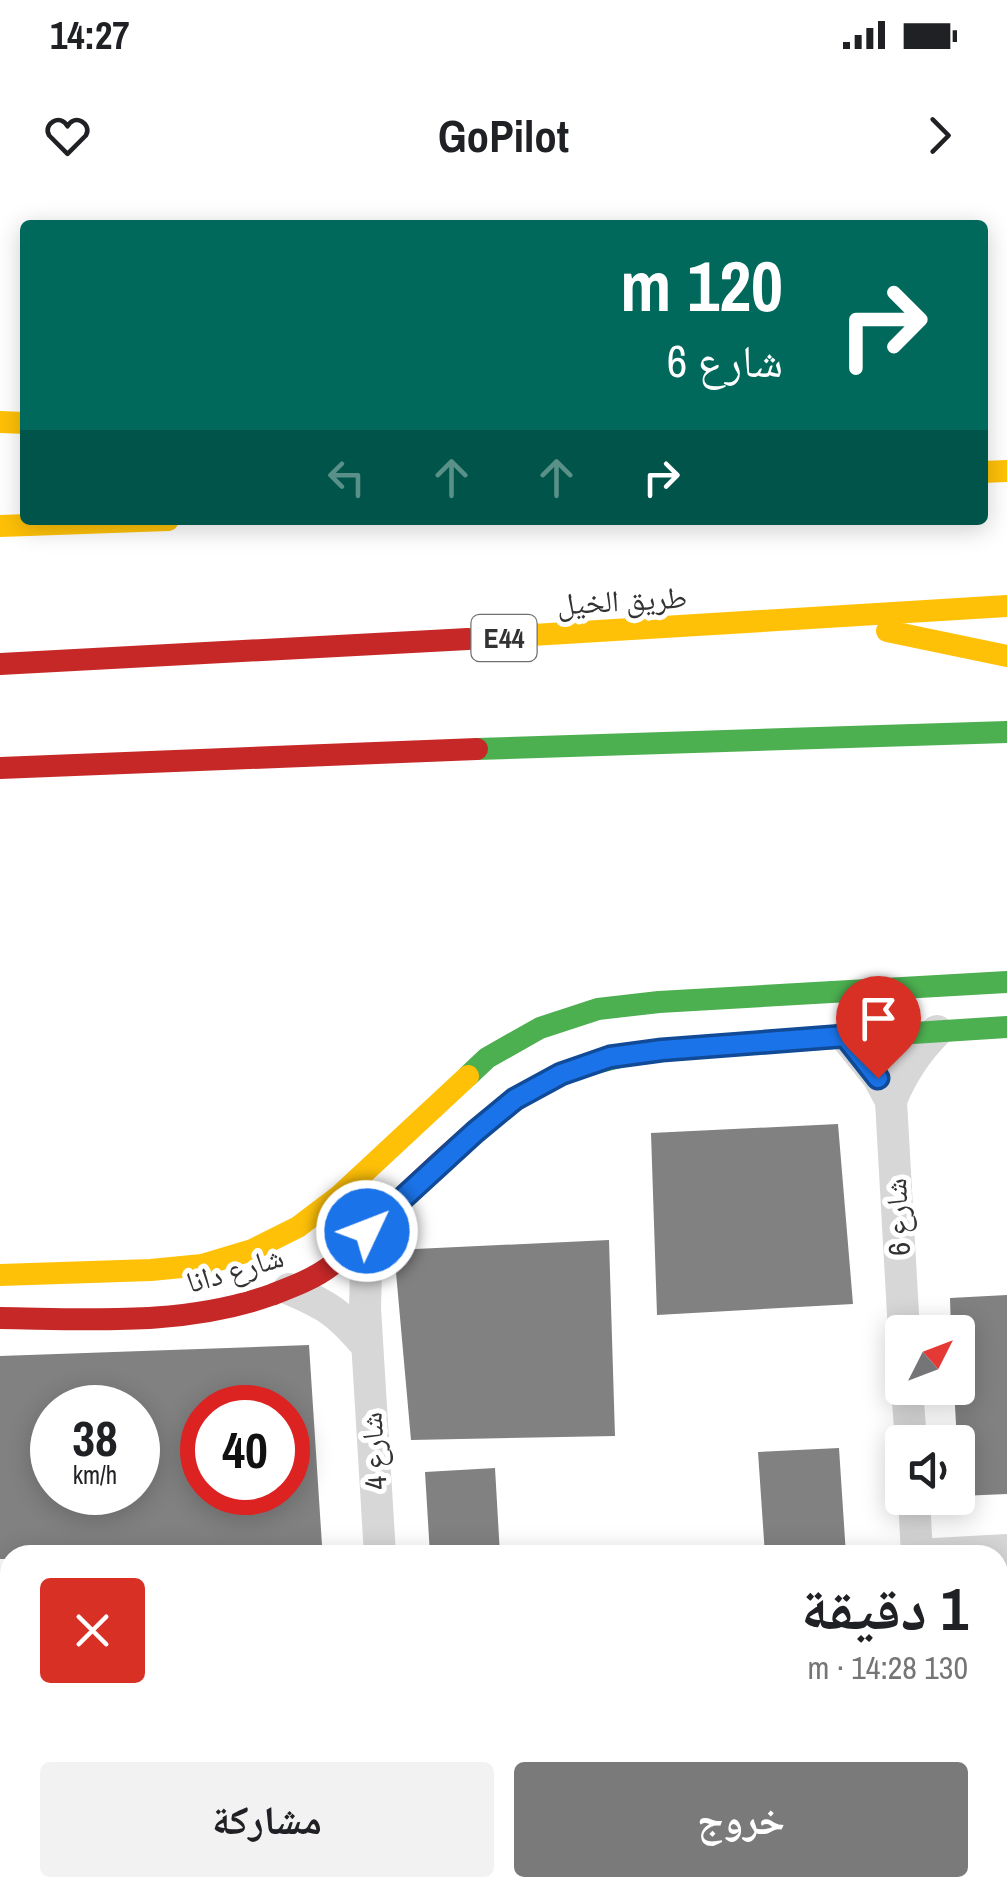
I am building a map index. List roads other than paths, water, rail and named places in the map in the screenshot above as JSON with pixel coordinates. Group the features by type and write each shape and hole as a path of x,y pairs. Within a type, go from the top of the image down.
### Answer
{"main road":[{"path":"0,526 28,525"},
{"name":"طريق الخيل","path":"0,664 1007,606"},
{"path":"836,617 916,639 1007,656"},
{"path":"0,768 1007,732"},
{"name":"شارع دانا","path":"0,1274 151,1270 202,1265 252,1250 298,1227 339,1196 486,1058 540,1028 598,1009 658,1002 1007,982"},
{"name":"شارع دانا","path":"0,1318 194,1316 258,1301 289,1289 319,1275 345,1256 367,1231 515,1099 561,1074 610,1057 845,1036 1007,1027"}],"street":[{"path":"891,1101 910,1063 937,1030"},
{"path":"845,1036 891,1101"},
{"name":"شارع 6","path":"891,1101 903,1315"},
{"name":"شارع 4","path":"367,1231 365,1308 379,1545"},
{"path":"289,1289 320,1301 346,1321 367,1346"},
{"path":"915,1515 916,1545"}]}
